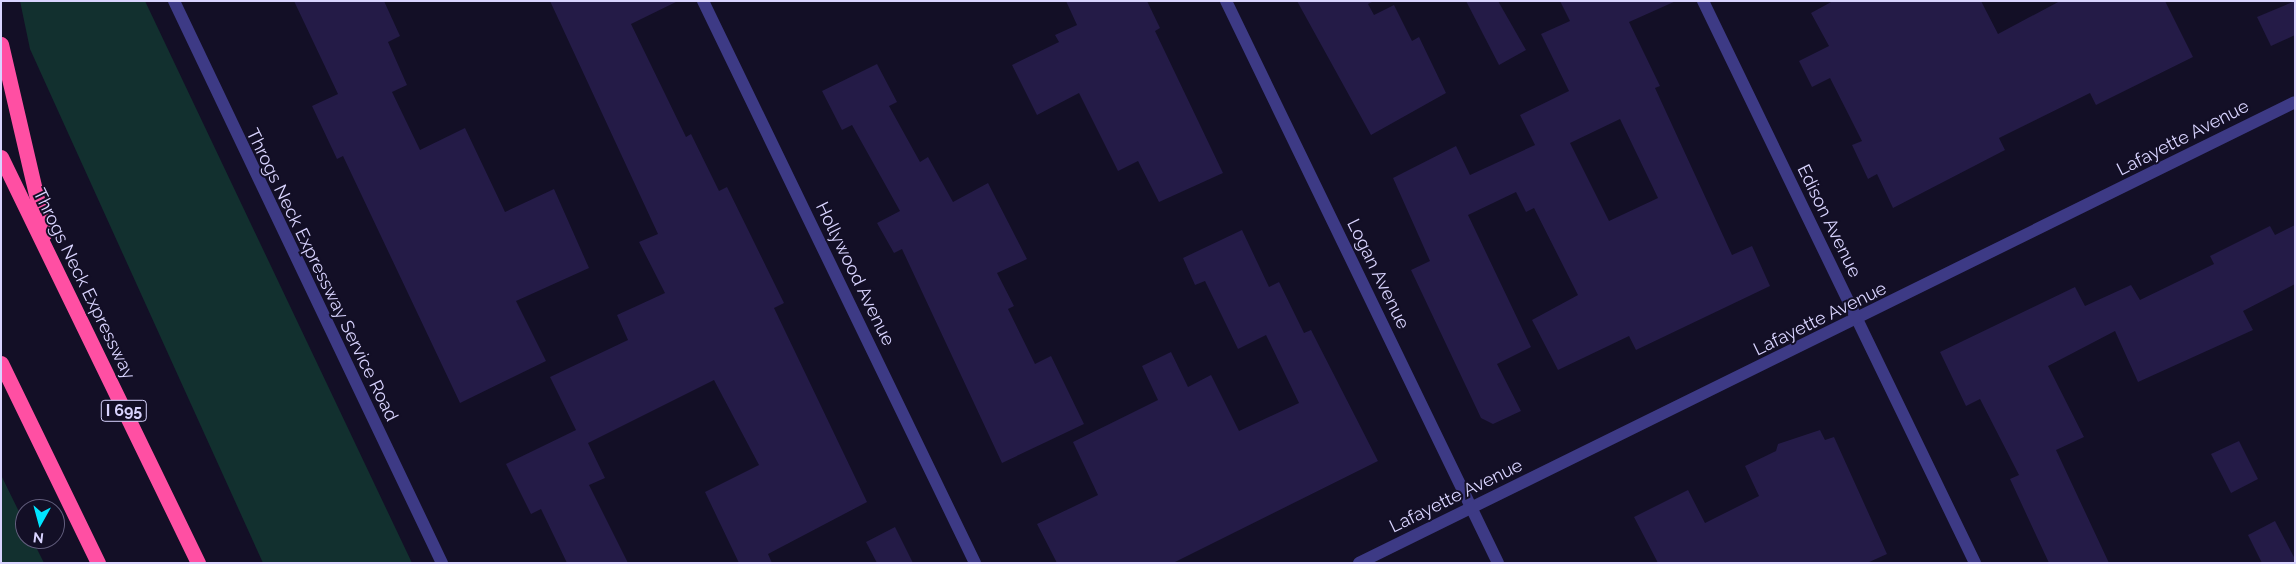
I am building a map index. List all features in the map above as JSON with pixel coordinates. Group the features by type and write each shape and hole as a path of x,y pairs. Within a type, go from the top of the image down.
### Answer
{"highway":[{"path":"1,44 51,259"},
{"name":"Throgs Neck Expressway","path":"1,157 198,563"},
{"path":"1,362 98,563"}],"street":[{"name":"Throgs Neck Expressway Service Road","path":"174,1 442,563"},
{"name":"Hollywood Avenue","path":"703,1 975,563"},
{"name":"Logan Avenue","path":"1226,1 1498,563"},
{"name":"Edison Avenue","path":"1703,1 1975,563"},
{"name":"Lafayette Avenue","path":"1359,563 1858,320 2295,102"}],"green space":[{"path":"20,1 145,1 412,563 263,563 30,49"},
{"path":"1,475 15,504 15,549 37,549 44,563 1,563"}],"building":[{"path":"294,1 384,1 400,36 388,42 407,85 392,92 420,150 465,128 505,212 554,189 589,268 516,301 546,361 460,403 343,156 337,159 312,106 338,94"},
{"path":"550,1 678,1 631,24 686,137 691,134 719,191 727,187 784,303 774,308 867,502 768,554 772,563 739,563 705,492 759,465 714,380 588,443 605,478 589,485 628,563 567,563 541,509 531,514 506,464 576,430 550,377 628,340 617,315 665,293 639,242 658,234"},
{"path":"1066,1 1147,1 1160,28 1155,31 1223,173 1159,202 1138,161 1118,171 1079,93 1037,115 1012,65 1059,42 1055,35 1077,25"},
{"path":"1297,1 1374,1 1368,4 1374,15 1394,5 1412,41 1419,37 1446,93 1371,135"},
{"path":"1466,1 1498,1 1526,50 1499,65"},
{"path":"1560,1 1676,1 1629,22 1660,86 1655,88 1732,255 1752,246 1770,286 1636,350 1629,336 1558,370 1532,320 1578,295 1534,208 1526,212 1516,192 1468,215 1531,347 1497,364 1521,411 1493,424 1481,418 1411,270 1430,261 1393,178 1456,146 1470,175 1535,145 1520,115 1569,91 1541,34 1570,21","holes":["1620,119 1658,198 1609,221 1570,143"]},
{"path":"1833,1 1981,1 1998,34 2060,1 2165,1 2193,57 2096,105 2090,93 1999,138 2005,150 1893,208 1877,174 1868,179 1852,145 1862,141 1830,78 1812,87 1799,61 1829,46 1811,13"},
{"path":"2295,1 2295,35 2271,46 2257,17"},
{"path":"877,64 897,102 889,106 920,162 928,157 953,202 988,183 1027,259 997,273 1014,306 1008,309 1035,364 1051,356 1084,424 1002,463 902,249 894,253 877,223 900,211 852,125 842,130 822,91"},
{"path":"2295,225 2295,284 2243,311 2253,330 2138,382 2115,331 2048,366 2084,437 2056,450 2109,563 2049,563 2010,479 2019,475 1980,399 1966,406 1940,352 2075,287 2085,306 2131,285 2140,300 2214,264 2210,256 2270,226 2275,235"},
{"path":"1242,230 1269,287 1279,282 1304,333 1311,330 1378,461 1173,563 1057,563 1037,524 1098,495 1073,442 1158,400 1142,366 1171,352 1188,387 1211,375 1239,431 1299,403 1266,335 1238,349 1205,281 1195,285 1183,258"},
{"path":"1820,430 1825,440 1834,437 1887,554 1867,563 1658,563 1634,517 1688,490 1705,523 1759,496 1745,466 1776,451 1778,444"},
{"path":"2239,441 2258,479 2231,493 2211,454"},
{"path":"2275,521 2295,559 2295,563 2262,563 2248,535"},
{"path":"895,527 913,563 877,563 866,542"}]}
